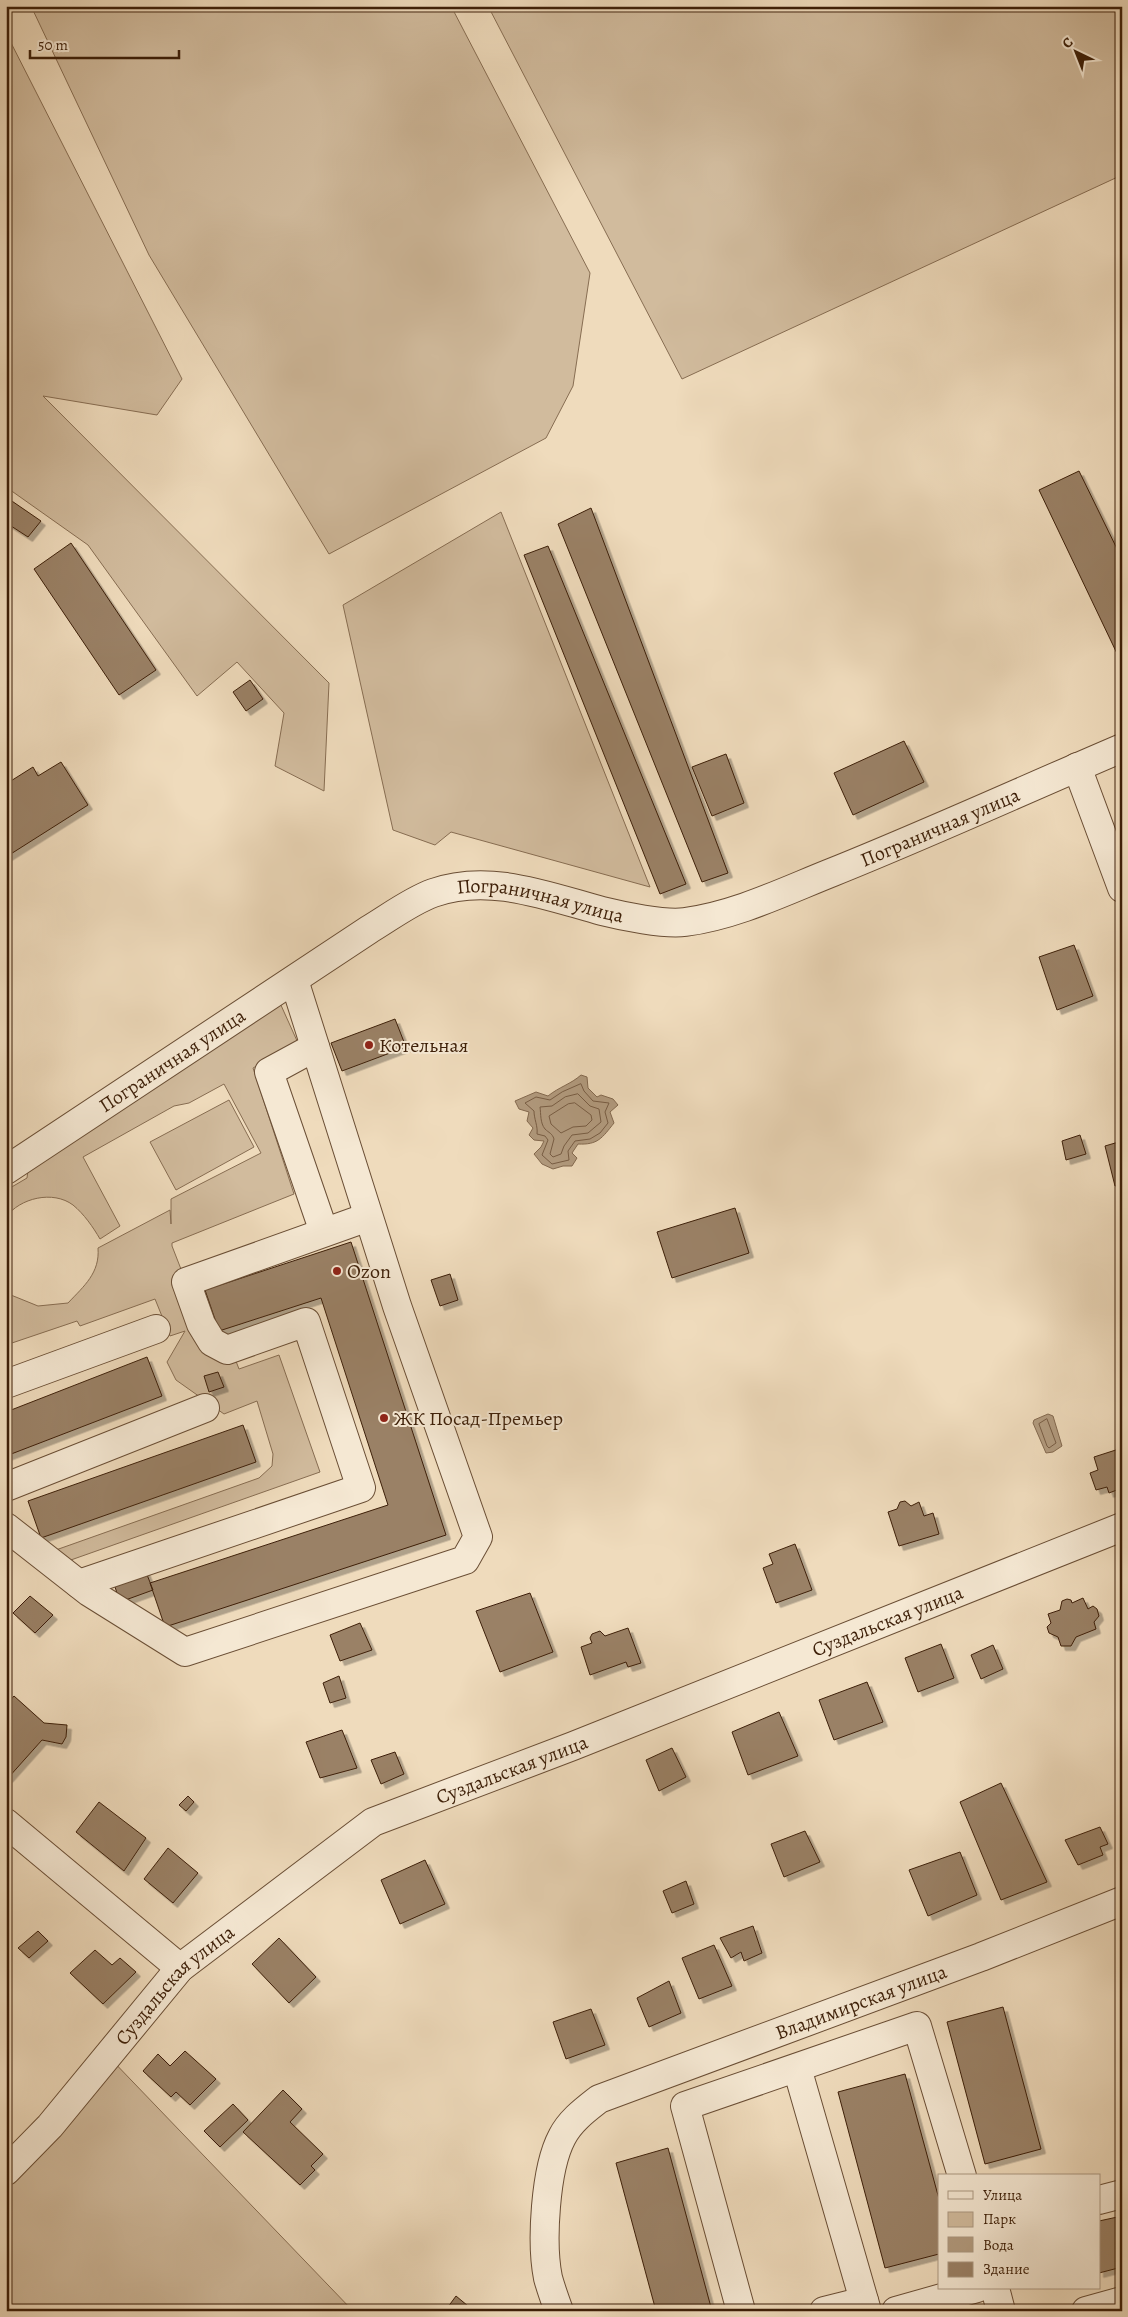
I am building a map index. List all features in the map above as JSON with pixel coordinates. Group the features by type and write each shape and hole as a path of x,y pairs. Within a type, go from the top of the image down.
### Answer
{"street":[{"name":"Пограничная улица","path":"6,1170 409,905 432,894 457,887 483,884 516,888 623,917 683,923 743,908 867,858 1122,748"},
{"path":"1077,767 1122,888"},
{"path":"6,1527 79,1584 130,1619 185,1652 464,1560 478,1537 400,1314 294,980"},
{"path":"315,1046 270,1072 324,1232"},
{"path":"79,1584 360,1488 306,1322 227,1350 212,1342 201,1324 186,1282 368,1217"},
{"path":"6,1384 156,1329"},
{"path":"6,1487 205,1408"},
{"name":"Суздальская улица","path":"6,2171 50,2126 180,1968 373,1822 573,1746 1122,1528"},
{"path":"6,1823 180,1968"},
{"name":"Владимирская улица","path":"559,2311 548,2276 545,2223 549,2175 562,2137 579,2115 599,2099 981,1957 1122,1901"},
{"path":"741,2311 685,2106 918,2026 961,2174"},
{"path":"797,2068 866,2306 824,2311"},
{"path":"1100,2200 1122,2194"},
{"path":"896,2311 970,2290"},
{"path":"996,2290 1001,2311"},
{"path":"1086,2311 1122,2301"}],"green space":[{"path":"31,6 451,6 590,273 573,386 546,438 329,554 149,255"},
{"path":"488,6 1122,6 1122,175 682,379"},
{"path":"6,33 182,379 157,415 43,396 329,683 324,791 275,766 284,713 237,662 197,696 88,545 6,487"},
{"path":"501,512 650,887 451,832 435,845 393,830 343,605"},
{"path":"280,1003 298,1043 253,1068 294,1194 172,1243 172,1246 186,1282 234,1356 239,1369 279,1355 320,1472 68,1561 53,1551 259,1478 272,1466 273,1454 257,1401 224,1414 176,1380 167,1362 185,1331 170,1336 155,1299 80,1326 77,1321 6,1345 6,1293 38,1306 68,1303 94,1272 98,1248 170,1210 171,1224 171,1199 261,1153 224,1084 189,1103 174,1106 83,1157 120,1226 100,1239 88,1221 73,1205 65,1200 47,1197 37,1198 20,1205 6,1217 6,1188 10,1188 27,1178 28,1170"},
{"path":"229,1100 254,1147 176,1190 150,1142"},
{"path":"108,2056 353,2311 6,2311 6,2171"}],"water":[{"path":"581,1075 587,1077 588,1088 597,1097 601,1095 613,1099 618,1105 610,1112 614,1123 599,1140 578,1144 572,1153 577,1158 572,1166 553,1169 542,1164 534,1154 544,1141 534,1140 529,1135 533,1128 527,1121 529,1112 519,1109 515,1101 536,1092 548,1096"},
{"path":"1048,1414 1053,1416 1062,1446 1053,1452 1046,1453 1033,1423 1034,1420"}],"building":[{"path":"1079,471 1122,559 1122,664 1039,490"},
{"path":"6,497 41,521 28,537 8,524 6,527"},
{"path":"591,508 728,873 702,882 558,524"},
{"path":"71,543 156,670 119,695 34,569"},
{"path":"548,546 686,884 660,894 524,555"},
{"path":"250,680 263,699 246,711 233,692"},
{"path":"904,741 924,782 853,815 834,773"},
{"path":"726,754 744,803 712,816 692,767"},
{"path":"61,762 88,805 6,857 6,784 33,767 38,776"},
{"path":"1074,945 1093,996 1057,1010 1039,957"},
{"name":"Котельная","path":"395,1019 406,1047 342,1071 331,1043"},
{"path":"1080,1135 1086,1154 1066,1160 1062,1141"},
{"path":"1122,1141 1122,1184 1115,1186 1105,1146"},
{"path":"735,1208 749,1253 672,1278 657,1232"},
{"name":"ЖК Посад-Премьер","path":"351,1242 446,1535 165,1627 150,1583 388,1505 321,1298 219,1331 205,1290"},
{"path":"450,1274 458,1300 440,1306 431,1280"},
{"path":"147,1357 162,1396 6,1456 6,1412"},
{"path":"218,1372 224,1387 209,1392 204,1376"},
{"path":"243,1425 256,1462 41,1538 28,1501"},
{"path":"1122,1448 1122,1488 1109,1493 1107,1487 1096,1490 1090,1473 1098,1470 1094,1457"},
{"path":"905,1501 911,1506 919,1502 924,1516 933,1513 939,1534 899,1546 888,1512 897,1509 900,1502"},
{"path":"795,1544 812,1590 776,1603 763,1568 773,1564 769,1554"},
{"path":"144,1567 153,1590 120,1602 112,1578"},
{"path":"530,1593 553,1652 500,1672 476,1611"},
{"path":"30,1596 53,1615 35,1633 13,1613"},
{"path":"1083,1598 1088,1609 1093,1606 1097,1609 1099,1616 1094,1622 1096,1629 1076,1637 1071,1646 1061,1646 1058,1637 1049,1633 1047,1627 1051,1623 1048,1614 1060,1610 1062,1601 1067,1599 1071,1600 1072,1603"},
{"path":"360,1623 372,1650 340,1661 330,1635"},
{"path":"628,1628 641,1663 628,1667 626,1662 590,1675 581,1647 592,1643 590,1638 592,1634 600,1631 605,1636"},
{"path":"941,1644 954,1678 918,1692 905,1658"},
{"path":"993,1645 1003,1669 981,1679 971,1655"},
{"path":"339,1676 346,1698 330,1703 323,1683"},
{"path":"867,1682 883,1722 834,1740 819,1700"},
{"path":"14,1696 44,1723 67,1725 66,1737 62,1744 42,1740 8,1778 6,1777 6,1705"},
{"path":"779,1712 798,1756 748,1775 732,1732"},
{"path":"342,1730 357,1768 320,1778 306,1742"},
{"path":"672,1748 686,1777 659,1791 646,1760"},
{"path":"395,1752 404,1774 381,1784 371,1760"},
{"path":"1001,1783 1047,1882 1001,1900 960,1802"},
{"path":"188,1796 194,1802 186,1811 179,1805"},
{"path":"99,1802 146,1838 124,1871 76,1832"},
{"path":"1100,1827 1108,1844 1100,1847 1103,1855 1078,1865 1065,1840"},
{"path":"805,1831 820,1862 784,1877 771,1844"},
{"path":"168,1848 198,1873 173,1903 144,1879"},
{"path":"960,1852 977,1895 928,1916 909,1870"},
{"path":"425,1860 445,1904 400,1924 381,1880"},
{"path":"686,1881 694,1904 672,1913 663,1891"},
{"path":"753,1926 762,1953 744,1961 741,1952 731,1958 720,1938"},
{"path":"38,1931 48,1941 29,1958 18,1948"},
{"path":"279,1938 316,1977 289,2003 252,1964"},
{"path":"714,1945 732,1986 699,1999 682,1958"},
{"path":"95,1950 112,1965 120,1958 136,1972 103,2004 70,1973"},
{"path":"669,1981 681,2013 649,2027 637,1998"},
{"path":"1003,2007 1041,2149 985,2164 947,2022"},
{"path":"591,2009 605,2045 566,2059 553,2022"},
{"path":"185,2051 216,2079 190,2105 176,2092 171,2097 143,2071 158,2054 170,2066"},
{"path":"905,2074 938,2195 938,2254 885,2268 838,2092"},
{"path":"283,2090 302,2109 290,2122 323,2154 311,2166 315,2170 300,2185 243,2132"},
{"path":"233,2104 248,2120 220,2147 204,2131"},
{"path":"668,2148 712,2311 656,2311 616,2163"},
{"path":"1122,2216 1122,2267 1100,2273 1100,2221"},
{"path":"456,2296 474,2311 445,2311"}],"place":[{"name":"Котельная","path":"369,1045"},
{"name":"Ozon","path":"337,1271"},
{"name":"ЖК Посад-Премьер","path":"384,1418"}]}
